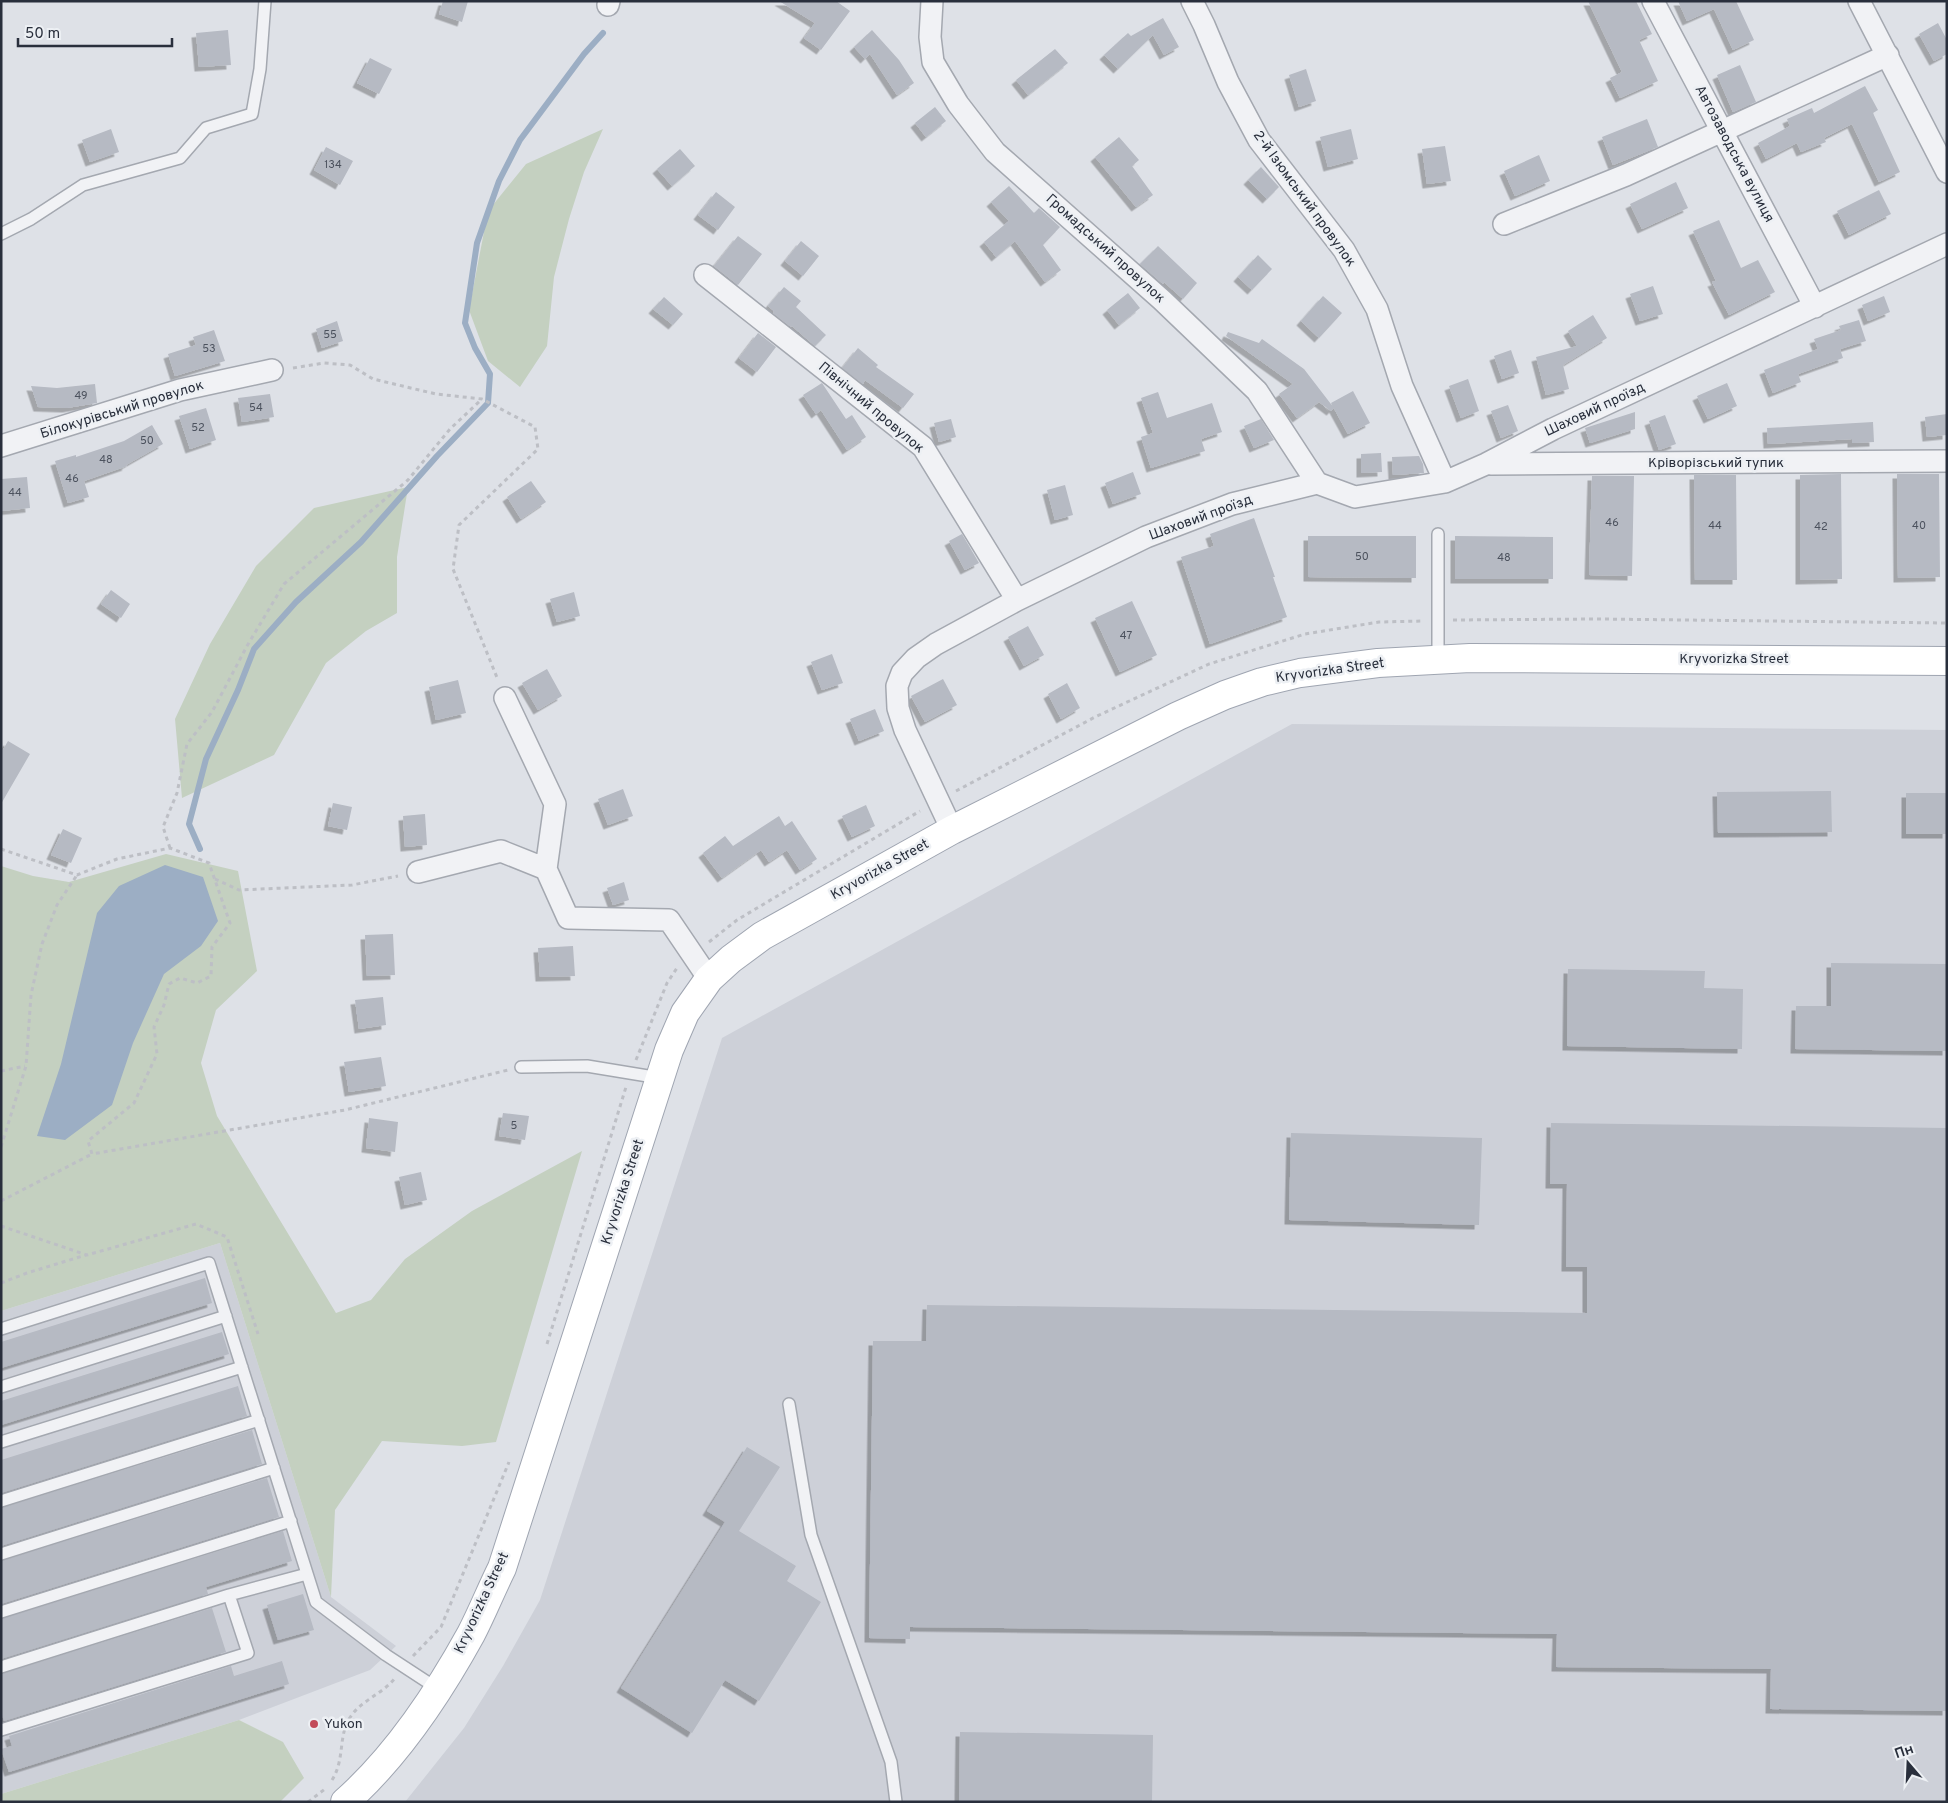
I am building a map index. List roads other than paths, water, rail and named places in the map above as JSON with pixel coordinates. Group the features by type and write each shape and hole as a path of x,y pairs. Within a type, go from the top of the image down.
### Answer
{"main road":[{"name":"Kryvorizka Street","path":"345,1802 359,1790 400,1742 438,1689 472,1632 502,1568 669,1050 685,1013 709,979 731,959 762,936 952,830 1178,716 1225,694 1262,682 1300,674 1378,663 1470,658 1947,661"}],"street":[{"name":"Громадський провулок","path":"932,1 930,37 933,62 958,104 995,152 1162,300 1257,391 1317,483"},
{"name":"2-й Ізюмський провулок","path":"1192,1 1204,24 1228,82 1259,140 1344,250 1377,309 1402,386 1445,482"},
{"name":"Автозаводська вулиця","path":"1653,1 1815,307"},
{"path":"1860,1 1947,172"},
{"path":"1504,224 1626,175 1888,55"},
{"name":"Шаховий проїзд","path":"952,830 905,730 898,708 897,686 902,672 916,658 936,644 1017,600 1146,537 1232,504 1317,483 1355,497 1445,482 1486,464 1553,429 1947,244"},
{"name":"Північний провулок","path":"705,275 923,447 1017,600"},
{"name":"Білокурівський провулок","path":"1,446 180,390 272,370"},
{"name":"Кріворізський тупик","path":"1486,464 1947,461"},
{"path":"505,698 555,804 546,869 568,918 669,920 709,979"},
{"path":"418,872 501,851 546,869"}],"lane":[{"path":"1,234 31,219 84,186 180,158 206,128 252,114 260,69 265,1"},
{"path":"1438,534 1438,660"},
{"path":"521,1067 587,1066 660,1078"},
{"path":"1,1329 209,1263 316,1602 386,1655 438,1689"},
{"path":"1,1387 226,1316"},
{"path":"1,1442 242,1366"},
{"path":"789,1404 811,1536 891,1762 896,1802"},
{"path":"1,1501 259,1420"},
{"path":"1,1554 274,1468"},
{"path":"1,1612 291,1521"},
{"path":"1,1667 307,1574"},
{"path":"1,1730 248,1653 230,1596"}],"water":[{"path":"165,865 203,877 218,921 201,946 164,974 133,1043 112,1105 65,1140 37,1136 61,1064 97,913 119,886"}],"waterway":[{"path":"200,849 189,824 206,759 238,690 254,649 296,602 361,542 437,456 488,403 490,374 475,348 465,323 477,243 499,181 520,140 584,54 603,33"}],"place":[{"name":"Yukon","path":"314,1724"}]}
